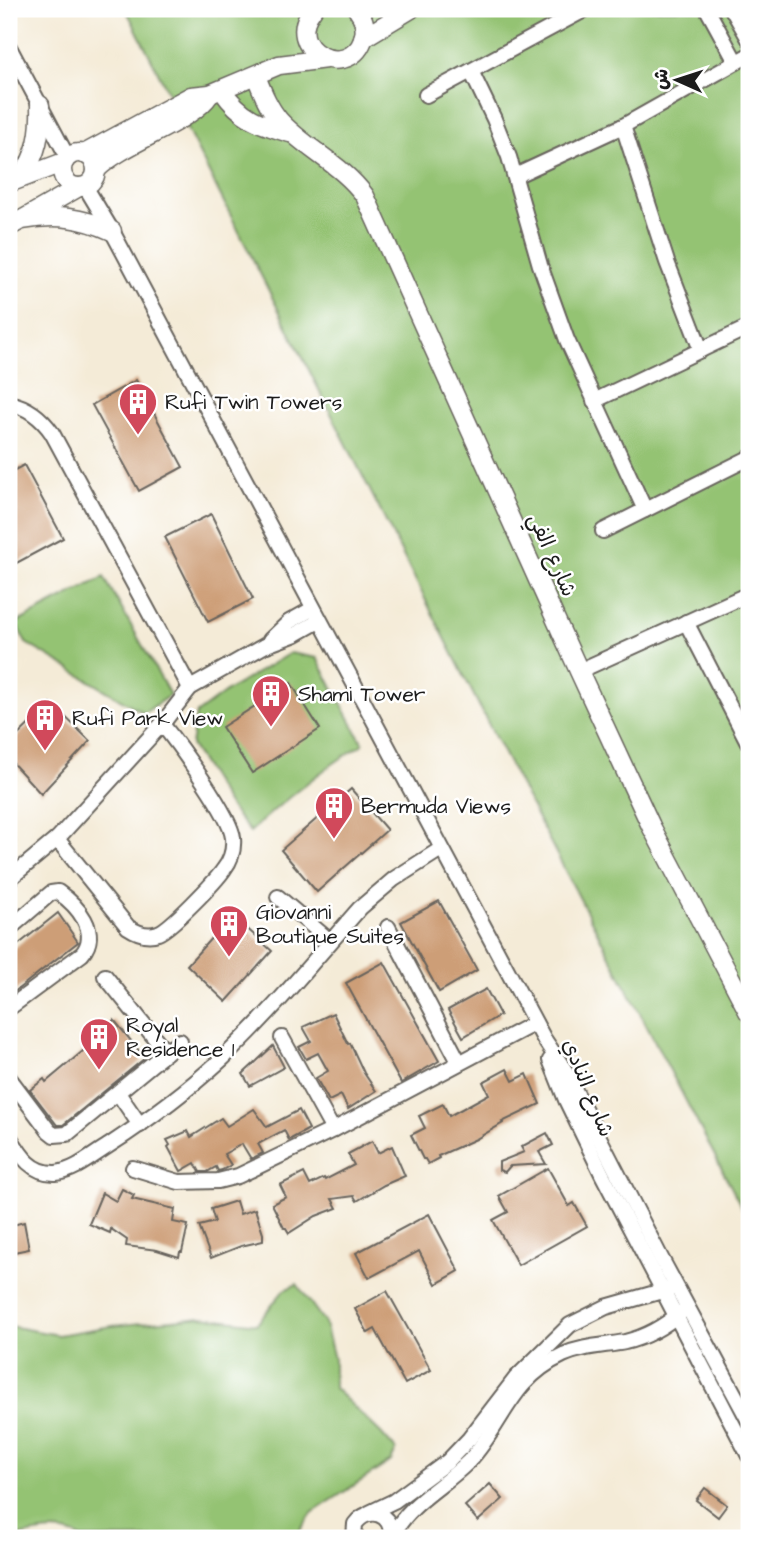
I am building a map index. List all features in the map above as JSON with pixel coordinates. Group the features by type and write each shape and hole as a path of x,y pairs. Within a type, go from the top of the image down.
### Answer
{"street":[{"path":"15,180 72,158 191,96 216,92 279,65 346,58 357,50 363,38 364,23 356,9"},
{"path":"363,38 411,9"},
{"path":"426,95 586,9"},
{"path":"515,176 623,127 743,59 707,9"},
{"path":"732,9 749,39"},
{"path":"307,17 309,45 326,59"},
{"path":"279,65 297,44 307,17"},
{"path":"9,47 72,158"},
{"path":"471,71 494,119 515,176 552,303 645,510"},
{"path":"256,76 277,118 294,134"},
{"path":"216,92 255,122 294,134"},
{"path":"96,170 118,152 199,107 216,92"},
{"path":"15,180 34,155 38,143 40,104"},
{"path":"623,127 663,251 701,350"},
{"name":"شارع الفي","path":"294,134 343,170 365,196 651,826 749,1013"},
{"path":"16,224 93,180 96,170 93,160 72,158"},
{"path":"72,158 63,174 74,186 82,186"},
{"path":"82,186 112,231 315,615 544,1038"},
{"path":"16,224 49,216 75,218 112,231"},
{"path":"594,401 749,327"},
{"path":"9,403 24,407 35,414 52,433 190,688"},
{"path":"603,531 749,458"},
{"path":"579,671 749,594"},
{"path":"9,879 57,839 162,724 190,688 264,646 296,634 315,615"},
{"path":"686,622 749,744"},
{"path":"57,839 128,927 142,934 158,933 166,929 223,871 233,850 231,827 162,724"},
{"path":"9,1136 34,1168 54,1173 75,1167 140,1125 223,1058 376,893 441,849"},
{"path":"9,929 51,893 58,892 87,923 90,933 88,945 82,954 9,1008"},
{"path":"278,897 330,942"},
{"path":"388,927 459,1062"},
{"path":"105,976 166,1052"},
{"path":"133,1168 179,1181 218,1181 256,1168 535,1023"},
{"path":"282,1038 333,1130"},
{"name":"شارع النادي","path":"544,1038 564,1069 749,1421"},
{"name":"شارع النادي","path":"544,1038 566,1100 662,1291 748,1451"},
{"path":"9,1078 49,1131 61,1135 73,1130 180,1041"},
{"path":"118,1093 140,1125"},
{"path":"351,1536 358,1519 394,1502 447,1462 469,1439 516,1378 570,1325 606,1307 677,1287"},
{"path":"392,1537 398,1524 417,1503 468,1461 507,1403 540,1369 573,1351 623,1342 649,1334 688,1307"},
{"path":"369,1513 386,1518 392,1537"}],"green space":[{"path":"126,9 749,9 749,1221 494,735"},
{"path":"104,577 170,695 144,713 26,643 16,623"},
{"path":"290,653 317,658 363,744 304,785 250,832 228,805 191,745 196,714 227,691"},
{"path":"297,1284 325,1323 334,1359 334,1388 396,1450 391,1461 312,1513 295,1538 82,1538 55,1531 9,1538 9,1326 58,1335 112,1326 202,1317 257,1324 284,1290"}],"building":[{"name":"Rufi Twin Towers","path":"136,380 183,467 139,491 92,405"},
{"path":"24,465 63,538 9,567 9,473"},
{"path":"211,514 253,599 208,622 165,537"},
{"name":"Shami Tower","path":"291,683 320,729 252,773 222,727"},
{"name":"Rufi Park View","path":"51,703 90,741 41,794 9,759 9,744"},
{"name":"Bermuda Views","path":"351,789 387,830 317,892 281,850"},
{"path":"439,901 477,970 439,992 401,922"},
{"path":"58,913 78,942 9,996 9,952"},
{"name":"Giovanni Boutique Suites","path":"232,915 272,951 226,1002 187,965"},
{"path":"384,962 439,1061 401,1083 346,983"},
{"path":"486,989 500,1015 463,1037 448,1010"},
{"path":"333,1013 376,1091 348,1109 341,1095 329,1101 316,1078 328,1071 318,1053 306,1059 299,1047 311,1041 303,1027"},
{"name":"Royal Residence 1","path":"114,1020 145,1058 63,1125 57,1125 30,1090 44,1079 46,1082 102,1035 100,1032"},
{"path":"273,1046 284,1067 250,1086 243,1074"},
{"path":"507,1069 513,1081 527,1074 540,1104 502,1122 476,1139 438,1156 439,1158 428,1164 411,1135 425,1128 419,1116 443,1104 449,1116 489,1094 483,1082"},
{"path":"254,1109 267,1127 299,1110 309,1129 289,1140 284,1130 258,1144 263,1153 251,1159 242,1144 224,1154 231,1165 222,1170 218,1171 216,1167 200,1172 195,1163 181,1171 167,1140 188,1131 191,1137 221,1118 227,1126"},
{"path":"547,1133 553,1145 539,1152 546,1164 510,1166 505,1172 499,1170 499,1162 524,1152 521,1147"},
{"path":"372,1141 378,1153 392,1146 405,1176 357,1201 354,1196 332,1199 337,1208 316,1216 289,1233 272,1204 286,1197 280,1185 304,1173 310,1185 324,1178 325,1180 354,1165 348,1154"},
{"path":"548,1168 569,1206 574,1203 587,1226 518,1265 493,1220 508,1212 499,1196"},
{"path":"122,1189 134,1195 132,1199 175,1209 173,1222 188,1225 179,1257 157,1250 126,1246 127,1240 111,1229 110,1233 89,1224 102,1193 116,1201"},
{"path":"236,1201 240,1214 255,1209 263,1241 211,1258 199,1226 215,1222 211,1209"},
{"path":"429,1214 459,1271 436,1284 419,1251 369,1278 356,1253"},
{"path":"24,1222 29,1249 9,1253 9,1226"},
{"path":"387,1291 431,1370 405,1384 375,1329 368,1333 355,1309"},
{"path":"490,1484 503,1499 478,1521 465,1506"},
{"path":"705,1488 727,1505 718,1517 696,1500"}],"place":[{"name":"Rufi Twin Towers","path":"138,436"},
{"name":"Shami Tower","path":"271,728"},
{"name":"Rufi Park View","path":"45,752"},
{"name":"Bermuda Views","path":"334,840"},
{"name":"Giovanni Boutique Suites","path":"229,958"},
{"name":"Royal Residence 1","path":"99,1071"}]}
